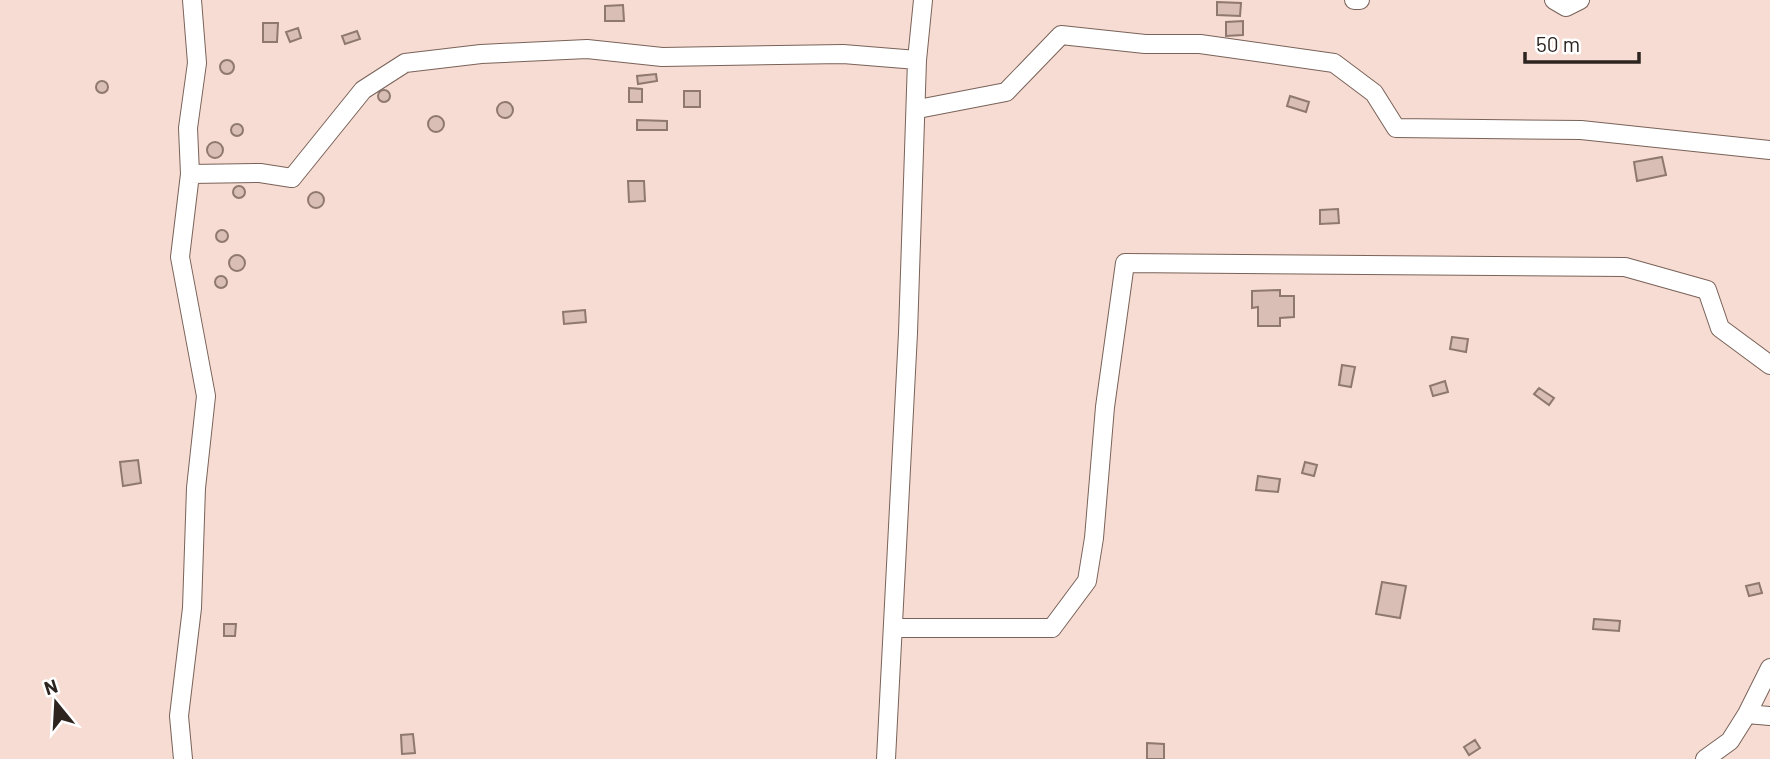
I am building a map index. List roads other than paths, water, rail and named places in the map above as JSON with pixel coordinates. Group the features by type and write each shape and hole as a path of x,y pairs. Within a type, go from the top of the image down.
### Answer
{"street":[{"path":"183,759 179,716 192,608 195,488 206,396 180,257 190,174 188,128 197,63 192,0"},
{"path":"886,759 923,0"},
{"path":"1354,0 1360,0"},
{"path":"1554,0 1566,6 1580,0"},
{"path":"918,109 1006,92 1062,36 1145,44 1200,44 1334,63 1374,93 1396,128 1581,130 1678,138 1770,150"},
{"path":"190,174 260,173 292,178 363,90 405,63 481,54 587,49 662,57 843,54 918,60"},
{"path":"893,628 1052,628 1087,581 1094,538 1105,407 1125,263 1625,267 1707,290 1720,328 1770,365"},
{"path":"1705,759 1730,741 1770,668"},
{"path":"1747,714 1770,716"}]}
